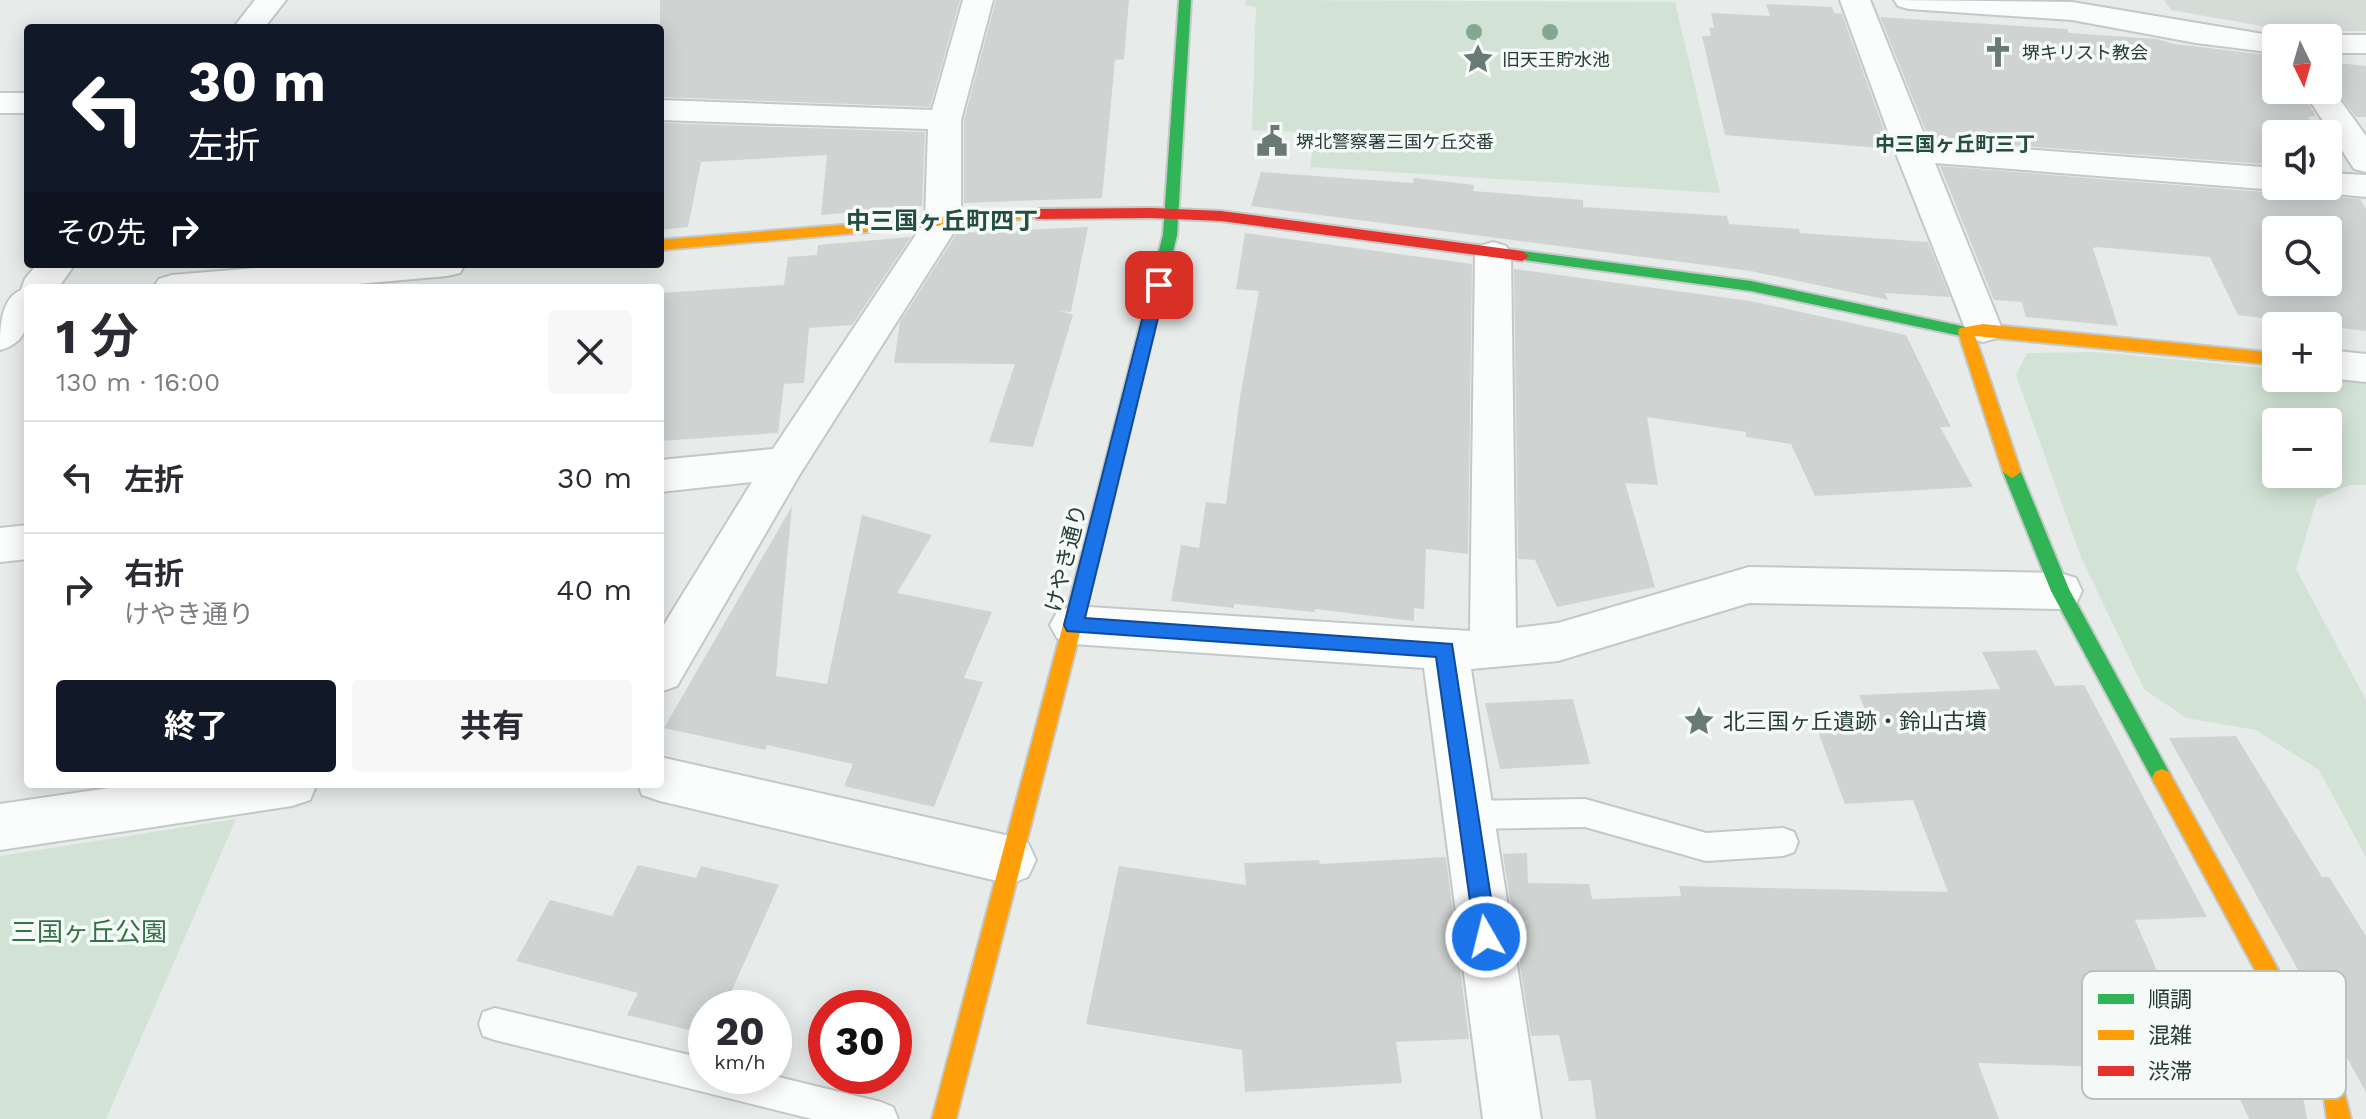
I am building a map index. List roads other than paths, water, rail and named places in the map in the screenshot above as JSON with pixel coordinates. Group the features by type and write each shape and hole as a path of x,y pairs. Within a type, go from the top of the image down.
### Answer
{"street":[{"path":"251,24 271,0"},
{"path":"664,665 785,463 943,221 945,120 978,0"},
{"name":"けやき通り","path":"944,1119 1073,625 1170,235 1185,0"},
{"path":"1855,0 1912,151 1974,331 2021,499 2060,591 2267,971"},
{"path":"1909,0 2072,11 2262,42"},
{"path":"2148,0 2166,28"},
{"path":"2342,44 2366,44"},
{"path":"0,103 24,103"},
{"path":"2328,104 2366,162"},
{"path":"664,110 945,120"},
{"path":"1912,151 2262,178"},
{"path":"2342,185 2366,186"},
{"path":"664,245 943,221 1121,211 1221,216 1751,286 1974,331 2262,358"},
{"path":"1493,254 1469,650 1469,815 1512,1119"},
{"path":"41,284 54,268"},
{"path":"218,284 401,268"},
{"path":"0,301 24,301"},
{"path":"0,337 24,306"},
{"path":"2342,365 2366,368"},
{"path":"664,476 785,463"},
{"path":"0,545 24,542"},
{"path":"1073,625 1469,650 1558,642 1749,585 2060,591"},
{"path":"664,780 1010,860"},
{"path":"0,827 265,788"},
{"path":"2336,1099 2339,1119"}],"lane":[{"path":"1469,815 1585,813 1706,847 1783,842"},
{"path":"495,1024 688,1072"},
{"path":"779,1094 881,1119"}],"place":[{"name":"堺キリスト教会","path":"1998,52"},
{"name":"旧天王貯水池","path":"1478,59"},
{"name":"堺北警察署三国ケ丘交番","path":"1272,141"},
{"name":"北三国ヶ丘遺跡・鈴山古墳","path":"1699,721"}],"district":[{"name":"中三国ヶ丘町三丁","path":"1955,144"},
{"name":"中三国ヶ丘町四丁","path":"942,221"}],"park label":[{"name":"三国ヶ丘公園","path":"89,932"}]}
